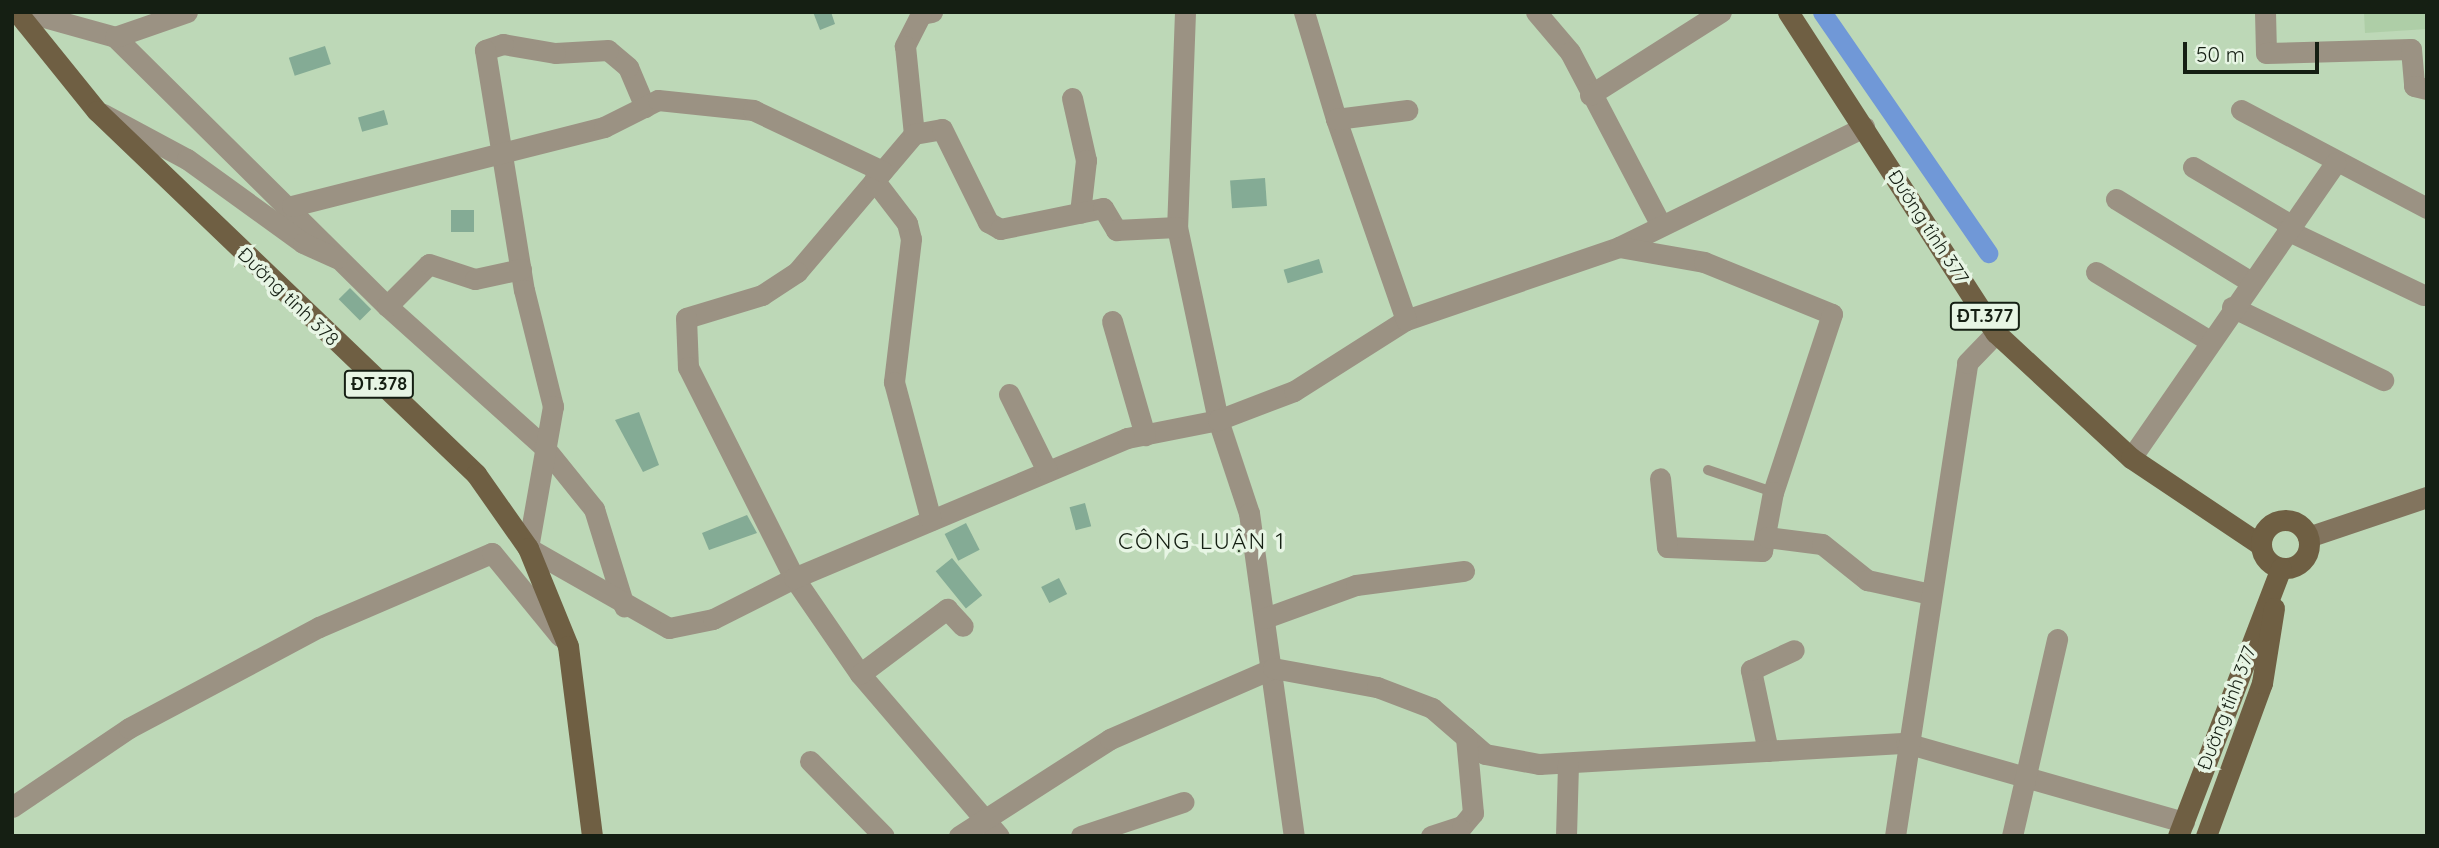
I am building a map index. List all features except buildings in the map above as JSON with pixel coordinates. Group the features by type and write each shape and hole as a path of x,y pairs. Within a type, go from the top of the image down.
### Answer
{"main road":[{"name":"Đường tỉnh 377","path":"1788,12 1996,333 2131,458 2261,545"},
{"name":"Đường tỉnh 378","path":"21,17 97,111 476,474 528,548 568,646 592,836"},
{"path":"2308,537 2427,497"},
{"path":"2276,521 2296,522 2308,537 2305,556 2281,568 2261,545 2276,521"},
{"name":"Đường tỉnh 377","path":"2181,829 2281,568"},
{"name":"Đường tỉnh 377","path":"2206,836 2262,682 2281,568"}],"street":[{"path":"115,37 187,12"},
{"path":"914,134 905,46 921,14 932,12"},
{"path":"1185,12 1177,227 1218,420 1250,513 1294,836"},
{"path":"1304,12 1336,119 1406,320"},
{"path":"1536,12 1570,52 1590,95 1661,225"},
{"path":"1590,95 1721,12"},
{"path":"2266,12 2266,52 2411,49 2414,86 2427,89"},
{"path":"21,17 40,16 115,37 292,206 387,306 544,447 594,509 624,606"},
{"path":"645,107 628,67 608,50 492,45 484,56 503,150 521,269 553,406 528,548 624,606 669,628 713,619 793,578 1046,471 1145,435 1218,420 1294,391 1406,320 1619,247 1864,127"},
{"path":"1072,98 1086,160 1080,213"},
{"path":"292,206 503,150 604,127 657,100 708,100 753,110 878,176 907,223 911,239 894,382 931,520"},
{"path":"1336,119 1408,110"},
{"path":"2241,110 2335,163 2427,208"},
{"path":"97,111 187,159 303,243 345,262"},
{"path":"999,836 860,674 793,578 688,367 686,318 762,295 797,272 914,134 942,129 989,222 1000,229 1103,208 1116,230 1177,227"},
{"path":"2131,458 2232,307 2335,163"},
{"path":"2193,167 2289,228 2423,295"},
{"path":"2116,199 2251,282"},
{"path":"1619,247 1704,262 1832,314 1773,492 1767,537 1758,552 1672,549 1665,543 1660,478"},
{"path":"387,306 429,264 475,279 521,269"},
{"path":"2096,272 2210,341"},
{"path":"2232,307 2383,380"},
{"path":"1112,321 1145,435"},
{"path":"1895,836 1906,743 1967,363 1996,333"},
{"path":"1009,394 1046,471"},
{"path":"1767,537 1822,544 1867,580 1930,594"},
{"path":"12,807 129,728 319,627 492,554 568,646"},
{"path":"1265,618 1356,585 1464,571"},
{"path":"860,674 947,609 963,626"},
{"path":"2012,836 2028,778 2057,639"},
{"path":"1768,751 1751,670 1794,650"},
{"path":"958,836 982,818 1110,738 1273,667 1377,687 1432,708 1485,754 1569,762 1906,743 2028,778 2181,829"},
{"path":"1432,836 1462,825 1473,813 1466,737"},
{"path":"810,761 884,836"},
{"path":"1566,836 1569,762"},
{"path":"1081,836 1183,802"}],"lane":[{"path":"1709,470 1773,492"}],"shaded area":[{"path":"2364,12 2427,12 2427,29 2365,33"}],"waterway":[{"path":"1822,12 1988,253"}],"district":[{"name":"CÔNG LUẬN 1","path":"1202,541"}]}
